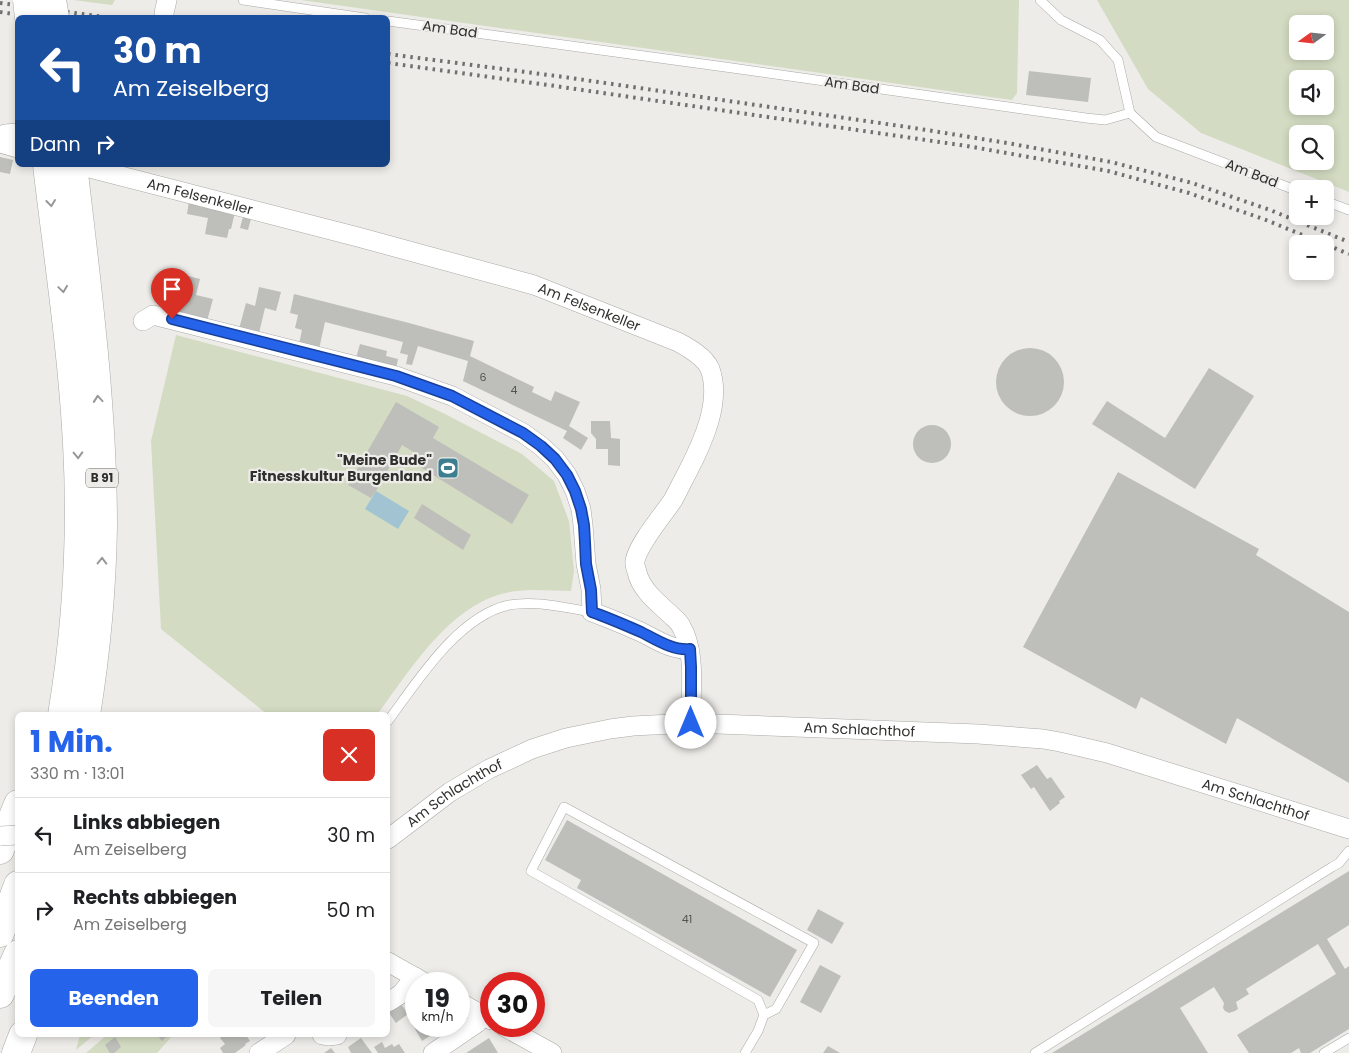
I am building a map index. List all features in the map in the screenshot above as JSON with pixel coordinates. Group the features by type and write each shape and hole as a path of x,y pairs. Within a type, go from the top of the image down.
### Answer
{"highway":[{"path":"27,0 29,15"},
{"path":"52,0 54,15"},
{"name":"B 91","path":"48,167 69,239 94,346 100,420 103,526 99,610 86,712"},
{"name":"B 91","path":"62,712 78,580 79,530 77,444 64,302 72,167"},
{"path":"45,712 55,666 64,610 78,580"},
{"path":"99,610 108,646 101,712"},
{"path":"0,850 15,812"},
{"path":"0,933 15,892"},
{"path":"0,994 15,961"},
{"path":"16,1053 22,1037"}],"street":[{"path":"0,136 15,133"},
{"path":"0,143 15,147"},
{"name":"Am Felsenkeller","path":"86,167 321,227 534,285 678,342 702,358 710,368 713,384 713,404 701,444 674,498 641,547 634,562 638,580 650,596 680,624 686,636 690,649 691,723"},
{"path":"143,321 153,314 396,376 452,396 523,433 555,459 567,475 575,491 584,525 586,564 591,590 592,612 606,616 670,646 683,650 690,649"},
{"name":"Am Schlachthof","path":"390,837 450,792 489,769 532,749 566,738 610,729 691,723 978,734 1060,742 1107,753 1349,829"},
{"path":"0,836 15,835"},
{"path":"390,963 406,972"},
{"path":"390,1001 405,991"},
{"path":"433,1053 480,1022"},
{"path":"259,1053 283,1037"},
{"path":"523,1037 552,1053"}],"lane":[{"path":"243,0 345,15"},
{"path":"1040,0 1061,20 1100,40 1118,60 1130,113"},
{"name":"Am Bad","path":"390,21 716,65 1086,118 1105,120 1130,113 1156,137 1289,188"},
{"path":"1334,204 1349,210"},
{"path":"390,718 444,648 485,613 509,606 526,604 552,605 592,612"},
{"path":"745,1053 758,1031 764,1015 758,1000 531,871 564,807 814,943 776,1009 764,1015"},
{"path":"1034,1053 1339,863 1349,851"},
{"path":"1324,1053 1349,1038"}],"green space":[{"path":"73,0 115,0 112,5"},
{"path":"301,0 1019,0 1017,93 1012,100"},
{"path":"1097,0 1349,0 1349,192 1334,186 1334,180 1319,180 1294,170 1334,170 1334,125 1289,125 1289,168 1201,133 1148,89"},
{"path":"176,335 407,396 522,454 554,481 569,521 574,571 571,591 517,591 494,596 473,606 436,638 404,677 379,712 264,712 161,629 151,441"},
{"path":"79,1037 92,1037 76,1050"},
{"path":"105,1037 171,1037 157,1053 86,1053"}],"water":[{"path":"376,491 409,511 398,529 365,509"}],"building":[{"path":"1029,71 1091,78 1088,102 1026,95"},
{"path":"0,157 13,160 10,174 0,172"},
{"path":"189,201 235,212 227,238 205,234 208,218 187,214"},
{"path":"244,213 252,215 248,230 240,228"},
{"path":"184,275 200,279 196,295 213,299 207,321 167,311 173,290 180,291"},
{"path":"259,287 281,292 276,311 265,308 259,333 239,329 246,303 255,306"},
{"path":"294,294 474,341 470,356 534,387 532,392 551,401 555,391 580,402 569,426 588,438 581,450 563,438 567,431 463,381 468,361 418,346 412,365 406,364 408,355 400,353 403,342 325,322 319,349 299,344 302,330 295,328 298,315 290,313"},
{"path":"360,344 387,351 386,356 398,359 396,369 356,358"},
{"path":"1030,348 1043,351 1054,358 1061,369 1064,382 1061,395 1054,406 1043,413 1030,416 1017,413 1006,406 999,395 996,382 999,369 1006,358 1017,351"},
{"path":"1209,368 1254,396 1195,489 1092,424 1107,401 1165,438"},
{"path":"396,402 439,427 433,438 529,495 512,524 417,465 422,457 402,445 371,498 348,485"},
{"path":"591,421 610,421 611,438 620,439 620,466 608,465 608,449 596,449 596,439 591,433"},
{"path":"932,425 946,430 951,444 946,458 932,463 918,458 913,444 918,430"},
{"path":"1118,472 1259,549 1256,555 1349,612 1349,783 1237,718 1226,744 1141,697 1136,709 1023,647"},
{"path":"422,504 471,535 463,550 414,518"},
{"path":"1037,765 1047,779 1051,777 1065,797 1050,811 1034,787 1031,789 1021,775"},
{"path":"567,820 797,950 770,997 577,888 581,880 545,860"},
{"path":"1349,871 1349,925 1327,939 1345,969 1349,966 1349,1029 1310,1053 1301,1053 1299,1048 1291,1053 1249,1053 1237,1035 1336,974 1318,944 1246,989 1249,994 1236,1002 1238,1009 1235,1011 1229,1013 1225,1011 1223,1008 1224,1003 1214,987 1180,1008 1208,1053 1052,1053"},
{"path":"818,909 844,923 832,944 807,930"},
{"path":"820,965 841,976 821,1013 800,1002"},
{"path":"401,1004 405,1010 405,1016 396,1023 390,1012"},
{"path":"115,1037 121,1047 114,1053 110,1053 105,1045"},
{"path":"247,1037 250,1041 235,1053 223,1053 220,1048 225,1044 220,1038"},
{"path":"420,1037 428,1037 422,1041"},
{"path":"361,1038 372,1053 351,1053 348,1047"},
{"path":"489,1038 498,1053 466,1053"},
{"path":"382,1042 385,1048 392,1044 394,1047 399,1044 405,1053 378,1053 374,1047"},
{"path":"828,1046 840,1053 823,1053"},
{"path":"331,1048 335,1053 324,1053"}],"railway":[{"path":"0,3 90,15"},
{"path":"0,12 20,15"},
{"path":"390,54 564,77 914,128 1111,162 1192,183 1270,210 1349,242"},
{"path":"390,63 967,146 1108,171 1189,193 1266,220 1349,254"}],"place":[{"name":"\"Meine Bude\" Fitnesskultur Burgenland","path":"448,468"}],"route":[{"path":"172,319 396,376 452,396 523,433 541,446 555,459 567,475 581,509 592,612 606,616 658,641 683,650 690,649 691,723"}]}
